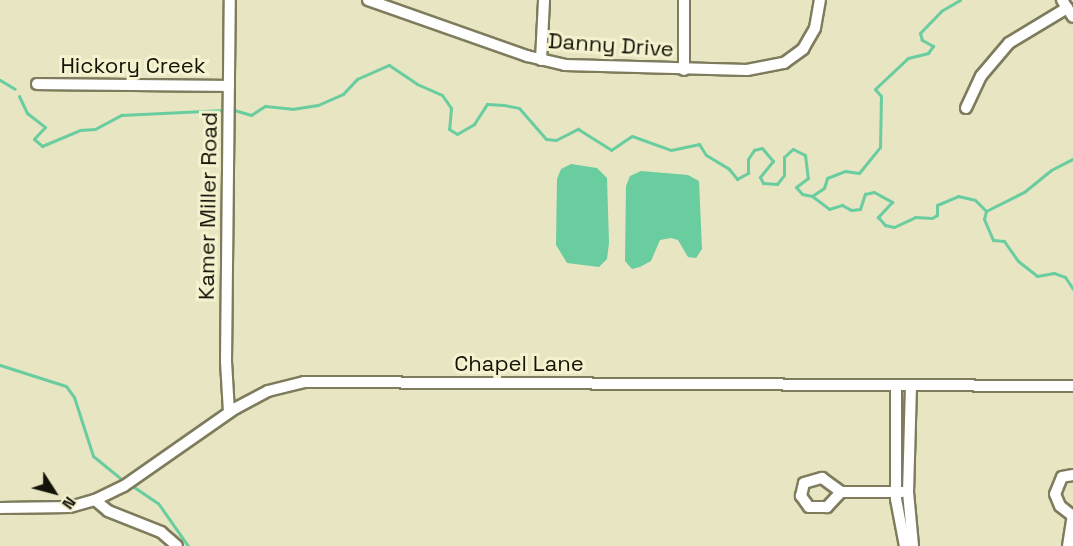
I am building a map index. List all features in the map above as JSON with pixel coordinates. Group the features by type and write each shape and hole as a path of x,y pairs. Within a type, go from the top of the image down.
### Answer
{"street":[{"name":"Kamer Miller Road","path":"230,0 226,361 230,412"},
{"name":"Danny Drive","path":"368,0 541,60 590,68 684,70 760,69 784,63 811,39 820,0"},
{"path":"541,60 544,0"},
{"path":"684,0 684,70"},
{"path":"966,108 981,76 1009,43 1067,8"},
{"name":"Hickory Creek","path":"37,84 229,86"},
{"name":"Chapel Lane","path":"0,508 70,507 95,500 124,486 230,412 268,391 304,382 1073,386"},
{"path":"896,386 902,492 913,546"},
{"path":"905,546 898,520 911,386"},
{"path":"1068,546 1073,516 1055,494 1062,477 1073,475"},
{"path":"842,492 902,492"},
{"path":"95,500 108,511 161,532 177,546"}],"shaded area":[{"path":"571,164 597,168 607,178 609,243 607,259 599,267 567,263 556,245 557,179 561,169"},
{"path":"641,171 688,175 699,181 702,249 696,258 688,257 678,240 671,238 660,240 651,261 640,267 632,269 625,261 626,186 630,176"}],"waterway":[{"path":"234,110 251,115 265,106 292,109 318,105 343,94 357,79 389,65 417,84 442,95 451,108 449,129 457,134 474,124 487,104 504,105 519,108 546,139 556,140 578,129 611,150 632,136 671,150 699,144 706,155 729,169 737,179 748,173 748,159 754,150 762,148 773,161 760,177 763,183 777,184 784,175 784,157 793,149 805,155 808,178 796,187 802,194 812,196 824,188 827,178 845,171 859,173 880,147 881,96 875,89 908,58 928,53 933,46 922,40 920,33 941,11 960,0"},
{"path":"0,80 15,89"},
{"path":"19,96 27,113 45,127 34,139 42,146 80,130 95,129 121,115 225,110"},
{"path":"986,211 1024,192 1051,170 1073,159"},
{"path":"812,196 829,209 842,205 851,210 860,209 865,194 874,192 892,202 878,217 885,225 894,227 915,217 932,218 937,215 937,205 958,196 975,200 986,211"},
{"path":"986,211 984,219 993,240 1004,241 1018,261 1037,276 1054,273 1065,277 1073,289"},
{"path":"0,365 66,386 74,397 93,456 125,482"},
{"path":"131,485 158,503 188,546"}]}
